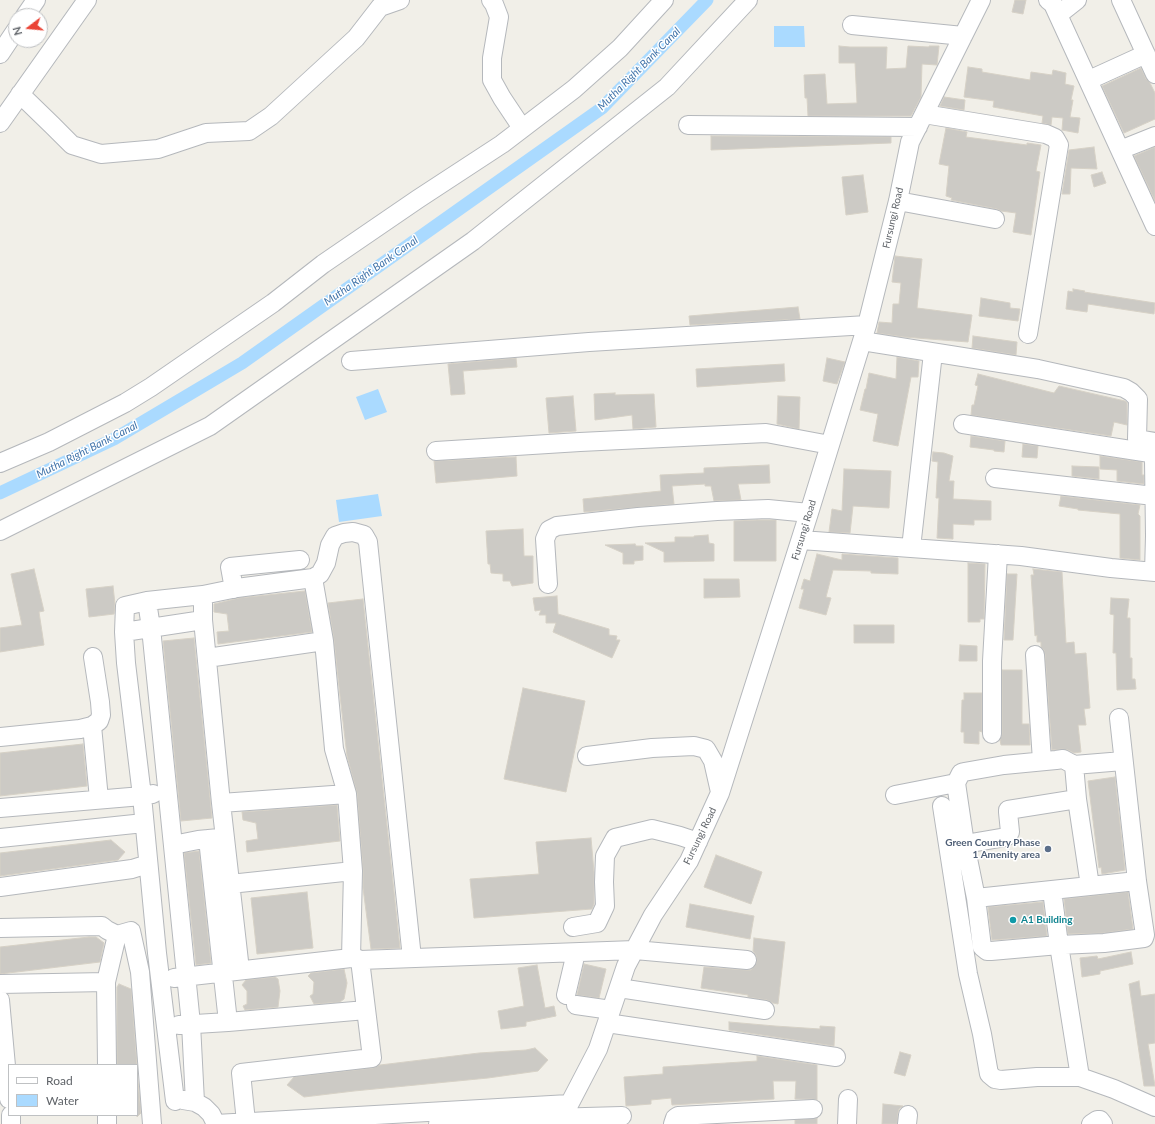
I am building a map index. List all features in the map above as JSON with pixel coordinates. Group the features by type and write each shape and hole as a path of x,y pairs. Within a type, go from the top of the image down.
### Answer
{"street":[{"path":"0,124 87,0"},
{"path":"20,94 72,145 101,154 158,149 206,133 249,131 270,116 356,38 380,7 400,0"},
{"path":"491,0 499,16 492,58 492,80 522,128"},
{"path":"0,463 50,442 125,403 151,387 273,303 323,264 502,144 574,89 620,48 664,0"},
{"path":"0,531 210,426 473,241 667,87 748,0"},
{"name":"Fursungi Road","path":"563,1116 598,1049 619,988 632,956 653,915 689,861 720,793 810,513 864,333 898,201 910,142 981,0"},
{"path":"1048,0 1053,4 1155,224"},
{"path":"1058,15 1077,0"},
{"path":"1121,0 1155,74"},
{"path":"852,25 963,36"},
{"path":"0,54 8,42"},
{"path":"1089,80 1146,54"},
{"path":"688,126 921,120 1046,134 1054,138 1059,145 1028,334"},
{"path":"1120,150 1155,136"},
{"path":"898,201 995,219"},
{"path":"351,361 590,342 864,333 933,353 1038,369 1124,388 1138,398 1137,439 1155,442"},
{"path":"911,548 933,353"},
{"path":"801,540 1021,556 1154,572 1154,460 1150,453 963,424"},
{"path":"436,451 766,433 830,445"},
{"path":"995,478 1154,503"},
{"path":"548,584 545,539 549,530 558,526 638,517 718,511 768,509 810,513"},
{"path":"175,1101 126,663 124,632 125,606 147,601 203,595 313,578 320,574 326,563 330,545 335,536 353,532 364,535 368,542 412,958"},
{"path":"992,734 992,661 998,554"},
{"path":"234,589 230,567 300,560"},
{"path":"246,1122 241,1073 372,1058 366,1010 356,959 353,872 347,794 334,749 324,642 313,578"},
{"path":"203,595 207,658 221,803 217,839 222,972 228,1022"},
{"path":"147,601 191,1024 195,1102"},
{"path":"124,632 204,620"},
{"path":"207,658 324,642"},
{"path":"1035,655 1042,761"},
{"path":"0,737 80,730 92,726 99,721 101,715 100,702 92,657"},
{"path":"1119,718 1144,938 1104,943 991,951 984,950 981,944 976,898 965,844 956,783 961,773 1042,761 1063,760 1074,765 1123,761"},
{"path":"92,726 99,799"},
{"path":"587,756 652,748 694,746 706,749 713,761 720,793"},
{"path":"1074,765 1090,886"},
{"path":"895,795 956,783"},
{"path":"0,808 142,796 167,791"},
{"path":"221,803 347,794"},
{"path":"965,844 1006,837 1010,832 1008,810 1078,799"},
{"path":"942,806 968,974 982,1034 989,1074 995,1079 1000,1080 1037,1077 1080,1077 1114,1088 1155,1108"},
{"path":"0,838 144,823"},
{"path":"573,927 597,923 605,906 605,856 615,838 652,829 698,842"},
{"path":"173,845 217,839"},
{"path":"217,839 230,884 240,970"},
{"path":"0,888 132,869 148,864"},
{"path":"230,884 353,872"},
{"path":"976,898 1137,881"},
{"path":"1052,890 1059,945 1080,1077"},
{"path":"0,928 102,926 107,930 124,933 155,928"},
{"path":"107,1064 106,982 124,933"},
{"path":"124,933 140,972 152,1124"},
{"path":"486,965 574,961 632,956"},
{"path":"161,980 240,970 356,959 632,956 747,960"},
{"path":"574,961 571,1000 609,1017 836,1057"},
{"path":"0,984 106,982"},
{"path":"619,988 765,1010"},
{"path":"0,1000 3,1076 8,1096"},
{"path":"166,1026 366,1010"},
{"path":"847,1124 848,1099"},
{"path":"152,1124 156,1116 167,1104 185,1100 195,1102 204,1107 211,1114 216,1124 246,1122 622,1116"},
{"path":"673,1124 675,1118 678,1116 775,1118 813,1109"},
{"path":"438,1124 563,1116"},
{"path":"1091,1124 1097,1120 1100,1120 1103,1124"}],"water":[{"path":"774,26 804,26 805,47 774,47"},
{"path":"378,389 387,412 365,420 356,397"},
{"path":"378,494 382,516 339,522 336,500"}],"building":[{"path":"1015,0 1026,0 1023,14 1012,12"},
{"path":"839,46 887,47 886,69 906,68 908,46 939,46 937,65 922,64 921,97 911,116 808,116 807,98 805,98 804,75 825,74 827,104 857,103 855,63 839,63"},
{"path":"968,67 982,69 982,72 1030,80 1031,72 1052,75 1053,70 1066,73 1065,84 1074,86 1070,117 1080,118 1078,133 1062,130 1063,118 1052,117 1051,125 1042,123 1043,116 993,107 994,101 964,97"},
{"path":"1141,68 1155,93 1155,119 1124,133 1102,86"},
{"path":"944,97 965,100 964,110 940,106"},
{"path":"946,128 967,132 966,137 1027,145 1027,143 1041,145 1036,171 1040,172 1031,235 1013,232 1016,213 951,200 952,198 946,196 949,166 939,164"},
{"path":"711,136 891,137 891,143 711,150"},
{"path":"1094,147 1097,169 1071,168 1070,194 1062,194 1069,150"},
{"path":"1155,147 1155,201 1134,156"},
{"path":"1102,172 1106,183 1094,187 1091,175"},
{"path":"863,175 868,212 846,215 842,177"},
{"path":"895,256 922,259 917,308 972,315 968,342 904,337 877,333 879,322 892,323 893,304 899,304 901,283 892,282"},
{"path":"1073,289 1155,303 1154,314 1088,304 1087,312 1066,309 1068,291 1073,292"},
{"path":"981,298 1010,303 1010,308 1020,309 1018,321 979,316"},
{"path":"798,307 800,319 690,325 689,316"},
{"path":"973,336 1017,342 1016,355 972,348"},
{"path":"897,357 919,361 918,377 911,377 898,446 873,441 878,414 860,410 869,373 896,379"},
{"path":"516,358 517,367 463,371 465,394 451,395 448,364"},
{"path":"827,358 845,362 837,384 823,381"},
{"path":"784,364 785,381 697,387 696,369"},
{"path":"978,374 1054,393 1059,386 1125,401 1127,403 1127,425 1114,422 1111,436 971,415 972,405 974,405 978,386 975,385"},
{"path":"615,393 615,395 654,394 656,427 633,429 632,415 595,420 594,394"},
{"path":"573,396 576,431 549,433 546,398"},
{"path":"778,396 800,397 799,429 777,424"},
{"path":"971,436 1005,441 1004,452 970,447"},
{"path":"1023,444 1038,446 1037,458 1022,457"},
{"path":"933,452 953,456 949,481 954,481 953,499 991,501 991,520 974,520 974,525 953,524 953,539 937,538 939,498 936,498 938,462 932,461"},
{"path":"1100,456 1142,462 1144,484 1117,481 1117,470 1100,469"},
{"path":"516,457 517,476 436,483 434,461"},
{"path":"769,465 770,483 738,484 741,500 714,501 711,486 705,486 705,484 672,486 674,504 584,512 583,499 661,491 660,475 704,473 704,468"},
{"path":"1072,466 1099,467 1099,479 1072,476"},
{"path":"844,469 891,471 889,508 853,506 850,533 829,532 832,509 842,511"},
{"path":"1061,496 1140,505 1138,514 1140,516 1140,560 1120,558 1120,514 1078,510 1059,506"},
{"path":"776,520 776,561 734,561 734,521"},
{"path":"523,529 524,556 533,556 533,583 512,586 510,581 503,581 503,574 491,573 490,564 488,564 486,531"},
{"path":"708,535 709,543 714,544 714,561 664,562 664,552 645,543 675,542 675,537"},
{"path":"635,544 636,546 643,546 643,560 634,561 634,564 623,564 623,553 605,545"},
{"path":"817,554 842,560 842,554 898,558 898,574 871,573 871,571 833,570 826,597 831,598 826,615 799,608 804,589 801,589 804,579 810,581"},
{"path":"968,563 985,564 984,619 980,619 980,622 968,622"},
{"path":"34,569 44,611 39,612 44,645 0,652 0,628 22,625 11,574"},
{"path":"1033,569 1062,572 1066,643 1074,642 1075,654 1086,653 1090,708 1084,709 1086,725 1078,725 1081,752 1074,753 1062,749 1052,750 1045,654 1041,647 1041,642 1037,642 1037,635 1035,636 1031,575 1034,575"},
{"path":"1007,574 1017,574 1013,640 1004,640"},
{"path":"704,579 739,579 740,597 704,598"},
{"path":"113,586 115,604 114,614 89,617 86,589"},
{"path":"305,591 312,632 218,644 217,632 229,631 227,614 214,612 214,604 239,598"},
{"path":"557,596 558,614 609,629 609,635 617,636 616,640 620,640 612,658 553,632 556,623 546,623 546,615 539,615 541,610 535,611 533,598"},
{"path":"1111,598 1129,599 1127,618 1130,618 1130,658 1132,658 1132,679 1135,679 1136,689 1117,690 1116,653 1113,653 1114,615 1110,614"},
{"path":"363,599 400,948 371,949 363,888 357,793 347,756 334,640 328,603"},
{"path":"854,625 894,625 894,643 854,643"},
{"path":"194,638 212,818 181,821 163,641"},
{"path":"960,645 977,646 977,661 959,661"},
{"path":"1002,670 1022,670 1022,724 1029,724 1030,745 1001,745"},
{"path":"523,688 585,701 566,792 504,779"},
{"path":"964,693 982,693 982,732 979,731 979,744 964,743 964,732 961,732 962,700 964,700"},
{"path":"83,744 87,786 0,796 0,753"},
{"path":"1115,777 1125,870 1102,874 1101,867 1099,868 1088,781"},
{"path":"337,805 340,841 247,852 246,841 258,839 256,823 243,820 242,812"},
{"path":"591,838 594,872 594,904 592,909 474,918 470,879 539,874 536,842"},
{"path":"111,840 125,852 118,860 0,876 0,853"},
{"path":"199,851 211,963 196,965 184,853"},
{"path":"716,855 762,872 751,904 704,887"},
{"path":"307,892 313,948 257,954 251,898"},
{"path":"1128,892 1133,929 1103,933 1068,934 1064,899"},
{"path":"1043,902 1047,936 992,940 988,907"},
{"path":"690,904 754,916 750,939 686,927"},
{"path":"96,937 104,943 100,962 0,974 0,947"},
{"path":"754,938 785,942 778,1004 767,1000 748,997 748,995 701,988 704,967 751,970 757,961 756,955 753,951"},
{"path":"1131,952 1133,964 1100,971 1100,974 1082,977 1080,958 1097,956 1098,959"},
{"path":"584,964 606,969 599,998 577,995"},
{"path":"537,965 545,1008 554,1006 556,1016 526,1022 526,1026 501,1029 498,1011 524,1006 518,968"},
{"path":"344,969 347,983 344,999 340,1002 314,1004 310,996 313,994 314,982 308,976 311,973"},
{"path":"275,977 278,979 280,991 278,1007 245,1010 243,1006 247,1004 247,991 242,985 246,980"},
{"path":"1139,981 1141,996 1155,994 1155,1043 1148,1044 1155,1086 1144,1086 1129,984"},
{"path":"119,984 131,989 137,1064 117,1064 117,987"},
{"path":"729,1022 820,1029 820,1026 835,1027 834,1046 729,1030"},
{"path":"535,1048 548,1060 538,1071 488,1078 304,1097 287,1085 294,1077 373,1068 380,1065 479,1053"},
{"path":"900,1052 911,1055 905,1076 894,1073"},
{"path":"757,1056 817,1065 817,1100 795,1099 796,1081 773,1081 774,1099 672,1105 671,1098 651,1100 651,1104 626,1106 624,1077 663,1074 663,1067 757,1061"},
{"path":"138,1082 141,1113 138,1116"},
{"path":"883,1104 903,1106 899,1109 897,1124 882,1124"},
{"path":"817,1118 817,1124 795,1124 795,1120"}],"waterway":[{"name":"Mutha Right Bank Canal","path":"0,493 114,439 242,363 602,108 707,0"}],"place":[{"name":"Green Country Phase 1 Amenity area","path":"1048,849"},
{"name":"A1 Building","path":"1013,920"}]}
